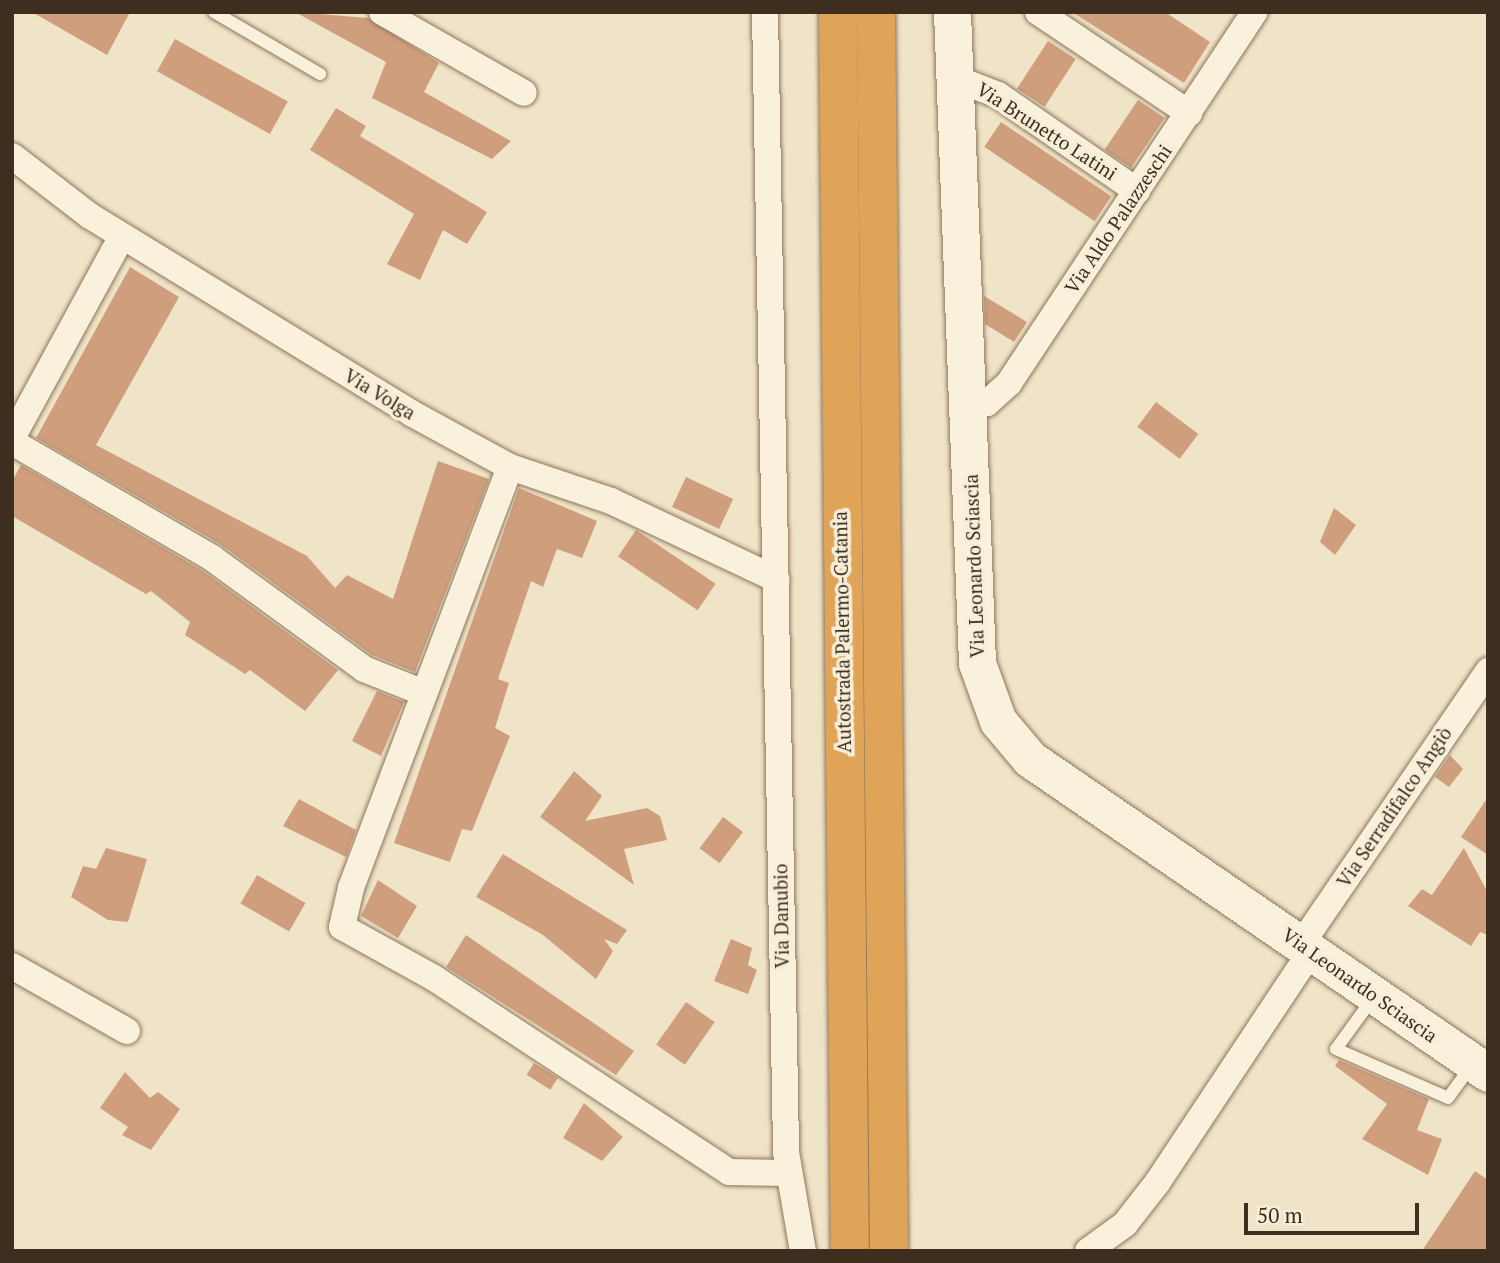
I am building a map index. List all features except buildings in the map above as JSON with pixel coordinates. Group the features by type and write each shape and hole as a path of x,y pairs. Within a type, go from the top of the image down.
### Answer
{"highway":[{"path":"824,12 826,205 838,383"},
{"name":"Autostrada Palermo-Catania","path":"838,12 838,383 850,1251"},
{"name":"Autostrada Palermo-Catania","path":"876,12 889,1251"},
{"path":"877,119 894,12"}],"street":[{"path":"382,12 524,93"},
{"name":"Via Danubio","path":"765,12 787,1172 803,1251"},
{"name":"Via Leonardo Sciascia","path":"952,12 976,663 998,721 1030,759 1481,1068"},
{"path":"1038,12 1189,113"},
{"name":"Via Aldo Palazzeschi","path":"966,405 987,403 1009,383 1255,12"},
{"name":"Via Brunetto Latini","path":"954,78 999,95 1137,191"},
{"name":"Via Volga","path":"12,156 122,236 510,467 611,501 776,579"},
{"path":"122,236 12,440 212,558 364,669 424,692"},
{"path":"510,467 424,692 342,927 434,978 729,1172 787,1172"},
{"name":"Via Serradifalco Angiò","path":"1088,1251 1125,1224 1157,1183 1306,947 1488,671"},
{"path":"12,966 127,1031"}],"lane":[{"path":"214,12 320,74"},
{"path":"1376,995 1336,1049 1448,1098 1481,1068"}]}
